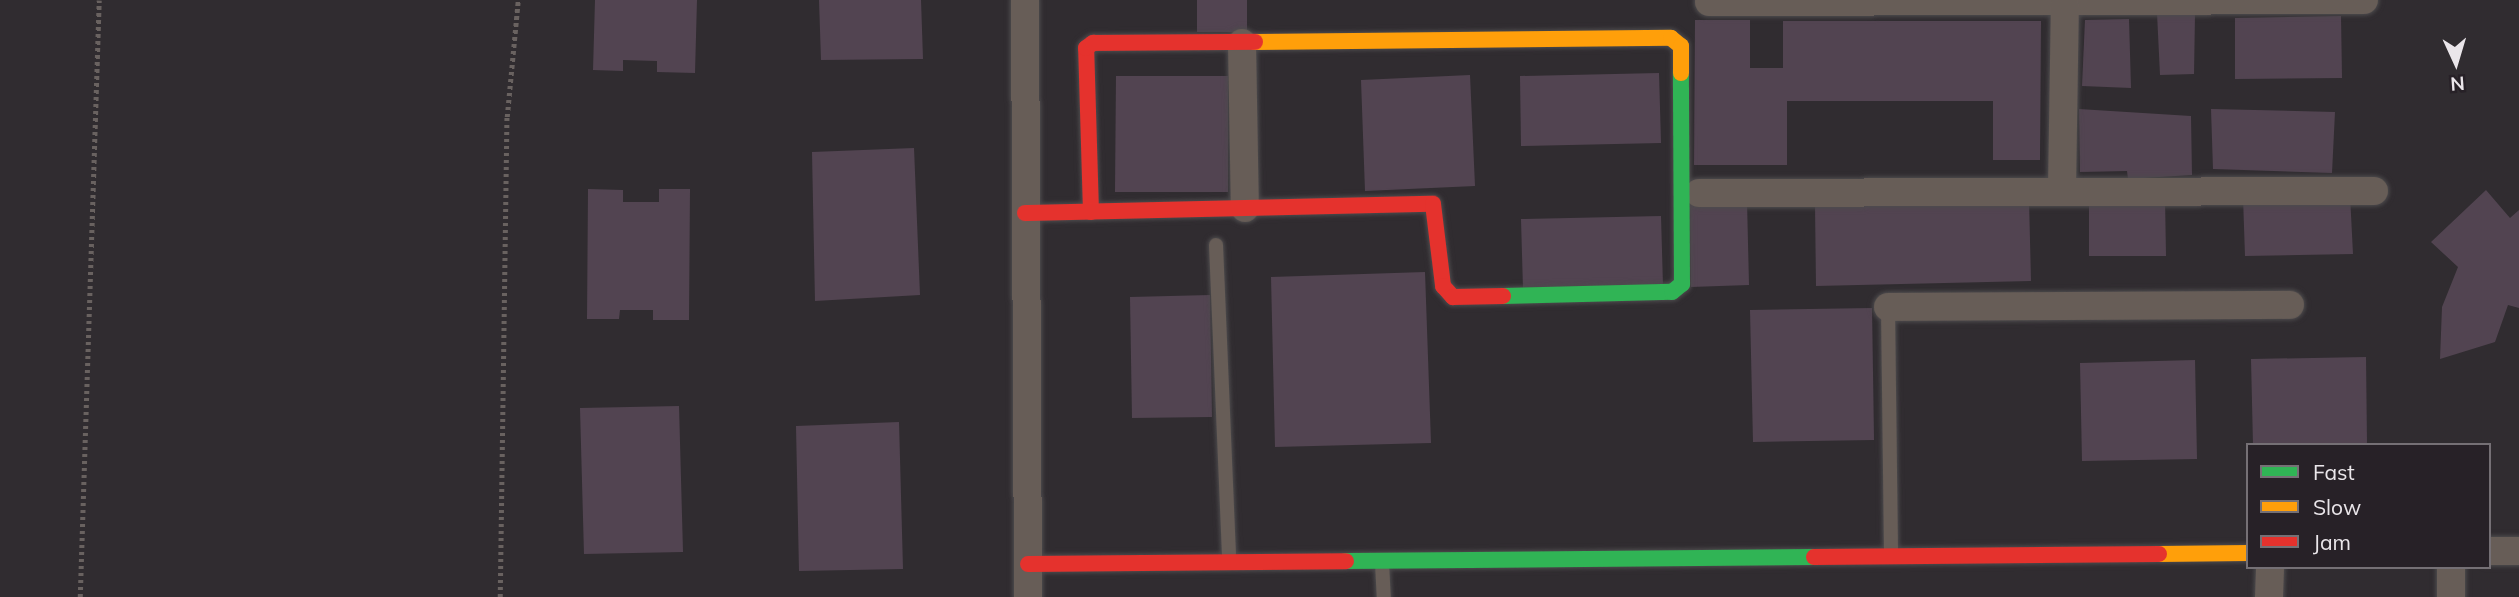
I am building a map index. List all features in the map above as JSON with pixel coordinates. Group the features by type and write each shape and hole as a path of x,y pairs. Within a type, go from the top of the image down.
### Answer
{"street":[{"path":"1025,0 1028,597"},
{"path":"1709,2 2065,4 2364,0"},
{"path":"2062,189 2065,4"},
{"path":"1025,213 1091,212 1433,204 1443,286 1453,297 1672,292 1682,284 1681,46 1677,42 1088,45 1091,212"},
{"path":"1242,43 1245,208"},
{"path":"1699,193 2062,189 2374,191"},
{"path":"1888,307 2290,305"},
{"path":"2491,551 2519,551"},
{"path":"1028,564 2246,553"},
{"path":"2269,597 2270,569"},
{"path":"2451,569 2451,597"}],"lane":[{"path":"1216,244 1229,562"},
{"path":"1888,307 1891,556"},
{"path":"1382,561 1384,597"}],"path":[{"path":"80,597 99,0"},
{"path":"500,597 507,117 518,0"}],"building":[{"path":"595,0 697,0 695,73 657,72 657,61 623,60 623,71 593,70"},
{"path":"819,0 921,0 923,59 821,60"},
{"path":"1197,0 1247,0 1247,32 1197,32"},
{"path":"2157,13 2195,14 2194,74 2160,75"},
{"path":"2341,16 2342,78 2235,79 2235,18"},
{"path":"2129,19 2131,88 2082,86 2085,20"},
{"path":"1695,20 1750,20 1750,68 1783,68 1783,21 2041,21 2040,160 1993,160 1993,101 1787,101 1787,165 1694,165"},
{"path":"1659,73 1661,143 1521,146 1520,76"},
{"path":"1470,75 1475,186 1365,191 1361,80"},
{"path":"1116,76 1228,76 1228,192 1115,192"},
{"path":"2079,109 2191,116 2192,175 2128,179 2127,171 2080,172"},
{"path":"2211,109 2335,112 2332,173 2213,169"},
{"path":"914,148 920,295 815,301 812,152"},
{"path":"588,189 623,190 623,202 659,202 659,189 690,189 689,320 653,320 653,310 620,310 619,319 587,319"},
{"path":"2486,190 2510,218 2519,210 2519,308 2508,305 2495,342 2440,359 2442,307 2458,267 2431,242"},
{"path":"2350,195 2353,254 2245,256 2243,197"},
{"path":"2089,198 2165,198 2166,256 2089,256"},
{"path":"2029,200 2031,281 1816,286 1815,204"},
{"path":"1690,201 1747,201 1749,285 1691,287"},
{"path":"1661,216 1663,286 1523,289 1521,219"},
{"path":"1425,272 1431,443 1275,447 1271,277"},
{"path":"1210,295 1212,417 1132,418 1130,297"},
{"path":"1872,308 1874,440 1753,442 1750,310"},
{"path":"2366,357 2367,443 2253,443 2251,359"},
{"path":"2195,360 2197,459 2082,461 2080,363"},
{"path":"679,406 683,552 584,554 580,408"},
{"path":"899,422 903,569 799,571 796,426"}],"traffic: fast":[{"path":"1503,296 1672,292 1682,284 1681,73"},
{"path":"1346,561 1814,557"}],"traffic: slow":[{"path":"1255,42 1671,38 1681,46 1681,73"},
{"path":"2159,554 2246,553"}],"traffic: jam":[{"path":"1091,212 1086,48 1093,43 1255,42"},
{"path":"1025,213 1433,204 1443,286 1453,297 1503,296"},
{"path":"1814,557 2159,554"},
{"path":"1028,564 1346,561"}]}
